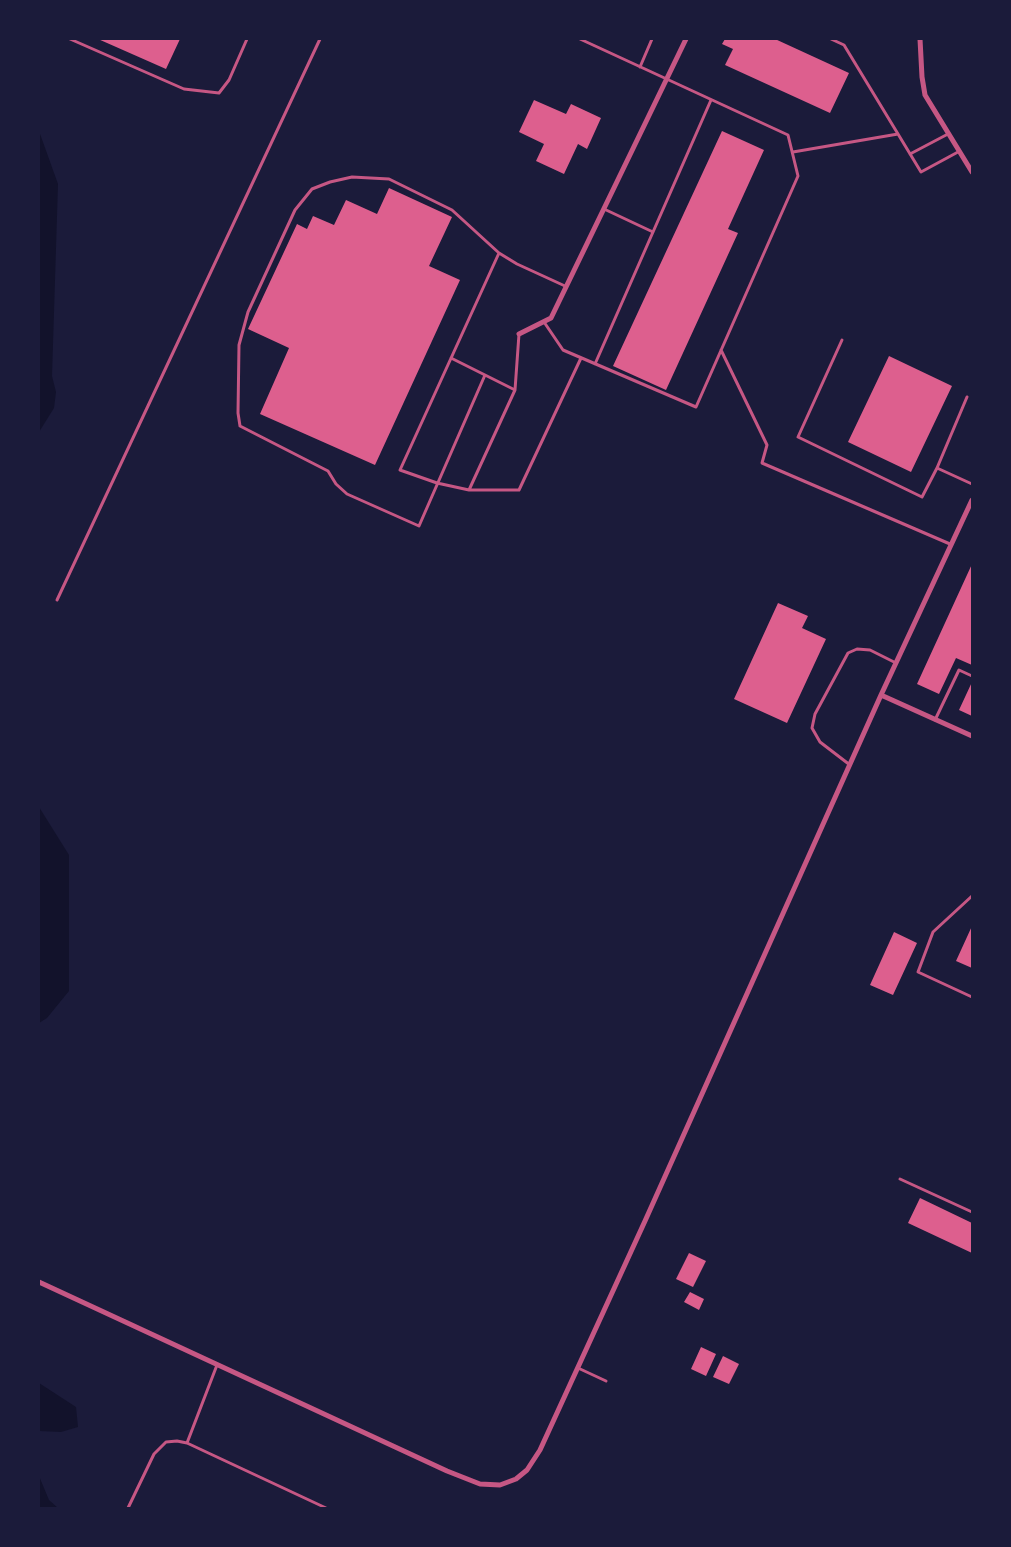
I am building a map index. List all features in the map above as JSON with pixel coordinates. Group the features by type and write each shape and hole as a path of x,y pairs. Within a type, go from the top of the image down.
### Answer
{"street":[{"path":"519,334 551,318 686,39"},
{"path":"920,39 925,95 972,172"},
{"path":"39,1282 447,1471 480,1484 495,1485 516,1479 527,1470 540,1450 881,695 972,500"},
{"path":"881,695 972,736"}],"lane":[{"path":"70,39 184,89 219,93 229,80 247,39"},
{"path":"57,600 320,39"},
{"path":"544,322 563,350 696,407 798,176 788,135 580,39"},
{"path":"639,67 652,39"},
{"path":"831,39 844,45 921,172 960,152"},
{"path":"595,364 711,100"},
{"path":"910,154 949,133"},
{"path":"793,152 898,134"},
{"path":"485,375 419,526 347,494 336,484 328,471 240,426 238,345 248,312 295,210 312,189 352,177 389,179 452,210 500,253 517,264 566,287"},
{"path":"604,209 653,232"},
{"path":"500,253 400,470 437,483 469,490 519,490 581,358"},
{"path":"469,490 515,390 519,334"},
{"path":"842,340 798,437 922,497 967,397"},
{"path":"721,350 767,445 762,463 951,545"},
{"path":"451,358 515,390"},
{"path":"937,468 972,484"},
{"path":"850,765 820,742 812,728 815,714 848,652 857,649 870,650 896,663"},
{"path":"935,720 959,670 972,676"},
{"path":"972,896 933,932 918,972 972,997"},
{"path":"900,1179 972,1212"},
{"path":"187,1443 218,1364"},
{"path":"576,1367 606,1381"},
{"path":"128,1508 154,1454 166,1443 177,1441 187,1443 326,1508"}],"shaded area":[{"path":"39,131 58,184 52,376 56,392 54,408 39,432"},
{"path":"39,807 69,855 69,991 47,1018 39,1023"},
{"path":"39,1383 76,1407 78,1427 61,1432 39,1431"},
{"path":"39,1476 49,1500 58,1508 39,1507"}],"building":[{"path":"98,39 180,39 166,69"},
{"path":"725,39 775,39 849,73 830,113 725,65 733,49 722,44"},
{"path":"534,100 566,114 571,104 601,118 587,149 578,144 564,174 536,161 544,144 519,132"},
{"path":"722,131 764,150 728,229 738,233 666,390 613,366"},
{"path":"389,188 452,217 429,266 460,280 375,465 260,414 289,348 248,329 297,224 307,229 313,216 334,225 346,200 377,214"},
{"path":"889,356 952,386 911,472 848,442"},
{"path":"972,564 972,665 956,658 939,694 917,684"},
{"path":"778,603 808,616 802,628 826,639 787,723 734,699"},
{"path":"972,682 972,716 959,710"},
{"path":"972,926 972,968 956,961"},
{"path":"894,932 917,943 893,995 870,985"},
{"path":"920,1198 972,1223 972,1253 908,1223"},
{"path":"689,1253 706,1261 693,1287 676,1279"},
{"path":"690,1292 704,1299 699,1310 684,1302"},
{"path":"701,1347 716,1354 706,1376 691,1369"},
{"path":"723,1356 739,1364 729,1384 713,1377"}]}
